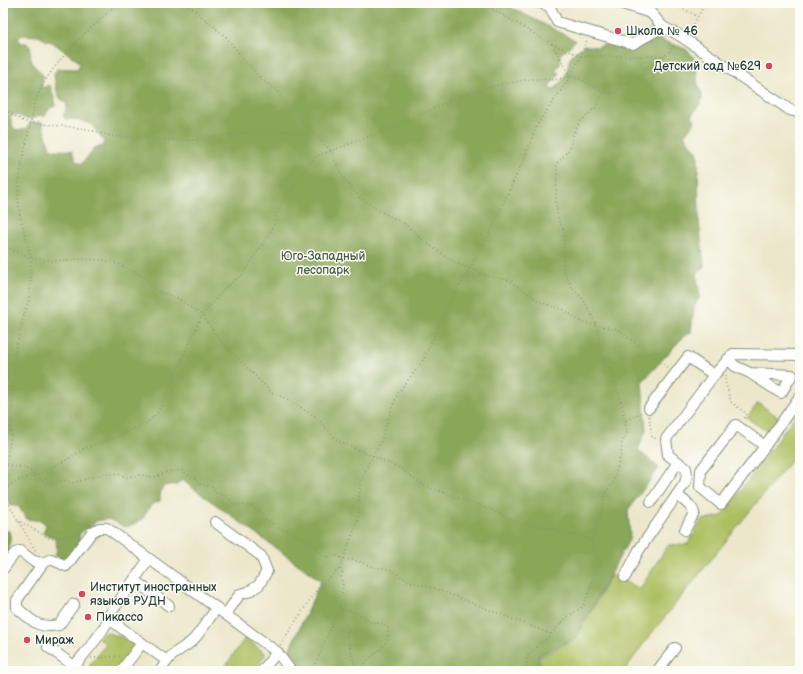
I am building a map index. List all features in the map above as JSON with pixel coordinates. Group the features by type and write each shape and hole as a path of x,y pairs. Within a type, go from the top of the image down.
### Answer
{"lane":[{"path":"541,3 550,7 557,22 633,44 663,27"},
{"path":"619,3 651,13 663,27 685,39 790,110 800,113"},
{"path":"625,577 639,550 677,495 687,475 686,468 668,455 666,439 714,375 733,354 800,355"},
{"path":"649,408 688,357 714,375"},
{"path":"728,359 735,366 750,373"},
{"path":"765,446 736,425 701,470 700,487 721,504 765,446 800,396"},
{"path":"651,502 678,462"},
{"path":"677,495 693,508 694,517 685,530"},
{"path":"215,522 261,556 267,571 259,585 248,592 240,594 226,614"},
{"path":"74,604 59,625 48,627 40,626 17,608 17,600 43,563 51,559 66,566 92,532 99,528 106,528 277,652 291,671"},
{"path":"3,570 15,553 20,551 34,561 43,563"},
{"path":"48,647 75,669 82,655 103,629 109,619 110,614 149,559"},
{"path":"134,580 169,606"},
{"path":"160,671 171,654 181,650 194,639 217,608"},
{"path":"109,619 167,661"},
{"path":"121,671 142,643"},
{"path":"657,671 675,648"},
{"path":"262,671 277,652"}],"path":[{"path":"3,483 11,435 15,353 23,318 29,300 31,278 31,258 20,216 18,200 20,173 38,92 56,65 118,3"},
{"path":"186,3 226,37 262,80 276,90 288,107 332,152 343,176 359,197 380,211 405,224 425,242 456,263 488,276 508,280 540,302 564,310 581,322 617,329 663,363"},
{"path":"482,3 552,44 582,56 666,56"},
{"path":"669,3 694,14 697,18"},
{"path":"43,563 17,520 3,493 10,485 21,478 37,475 68,459 85,448 110,440 148,422 158,412 202,315 226,287 243,274 271,230 280,205 315,157 332,152 398,125 447,102 475,91 502,84 532,79 555,80 570,76 578,78 605,93 615,93 622,86 641,76 647,66 655,64 666,56 677,41 685,39 705,3"},
{"path":"552,44 570,76"},
{"path":"277,652 283,639 317,589 340,568 358,519 360,484 367,466 380,443 398,393 422,362 451,300 484,244 524,159 537,125 570,76 582,56 585,47"},
{"path":"525,671 527,667 527,658 530,653 539,644 546,640 566,618 583,606 587,598 600,563 592,547 591,540 603,509 603,501 606,492 613,483 621,454 622,442 628,432 615,381 601,355 597,326 584,300 573,289 563,268 564,230 558,220 556,204 557,163 570,148 573,135 579,123 596,107 605,93"},
{"path":"3,106 10,113 25,122 87,129 119,137 188,140 239,133 287,131 319,139"},
{"path":"3,244 31,258 56,261 79,259 103,260 118,264 144,278 159,292 176,297 202,315 220,340 271,392 287,399 316,417 338,441 400,468 422,485 494,511 522,524 547,527 568,536 578,536 591,540"},
{"path":"726,374 725,381 731,402 747,414"},
{"path":"625,421 649,408"},
{"path":"649,408 648,419 652,437 658,440 666,439"},
{"path":"3,464 22,467 37,475 44,482 53,484 64,480 73,483 103,474 116,474 127,478 141,475 154,477 168,472 181,470 192,478 196,478 200,484 212,488 216,493 226,497 234,505 253,506 261,513 264,519 306,540 318,549 320,554 328,557 335,555 343,559 358,561 373,567 388,569 409,581 434,588 551,634"},
{"path":"17,520 51,539 92,532"},
{"path":"312,671 340,607 343,585 340,568"},
{"path":"340,607 342,618 348,629 347,637 355,671"},
{"path":"341,610 348,610 365,616 370,622 382,624 388,627 387,641 380,651 368,660 364,667 364,671"},
{"path":"82,655 90,658 133,656"}],"green space":[{"name":"Юго-Западный лесопарк","path":"3,3 502,3 575,40 560,55 560,64 555,71 559,73 549,87 552,90 563,79 572,55 584,45 596,47 612,43 614,47 622,47 632,40 634,36 651,32 665,42 686,49 693,56 702,99 691,116 695,119 694,124 684,136 697,151 698,155 699,221 704,265 703,269 698,272 697,277 700,296 694,307 691,332 684,336 642,382 646,430 638,450 659,468 628,510 630,538 575,638 538,656 540,671 306,671 286,657 321,581 182,480 177,485 168,485 163,487 161,490 160,501 151,505 143,518 134,524 125,527 108,519 96,521 92,526 81,532 79,535 80,541 69,556 59,559 55,555 57,546 54,537 43,534 46,525 42,521 27,519 18,506 9,505 8,499 3,498","holes":["22,35 39,36 52,42 77,60 80,64 77,69 57,69 54,74 58,94 60,98 66,102 67,107 63,116 65,119 74,119 91,124 104,141 104,146 93,148 92,153 81,164 76,161 72,151 50,148 42,122 30,123 26,128 19,131 13,127 10,117 15,114 28,119 40,115 44,117 50,108 55,106 50,85 41,88 43,78 32,62 30,46 26,43 21,43 18,38"]},
{"path":"758,403 781,419 771,434 747,418"},
{"path":"800,409 800,449 647,639 624,671 541,671 540,657 576,639 611,575 640,589 668,545 688,544 702,520 722,516"},
{"path":"3,531 9,531 10,551 3,561"},
{"path":"105,632 122,637 137,647 119,671 90,671 90,664 106,644 98,638"},
{"path":"245,638 266,654 253,671 222,671"}],"place":[{"name":"Школа № 46","path":"618,31"},
{"name":"Детский сад №629","path":"769,66"},
{"name":"Институт иностранных языков РУДН","path":"82,594"},
{"name":"Пикассо","path":"88,617"},
{"name":"Мираж","path":"27,640"}]}
